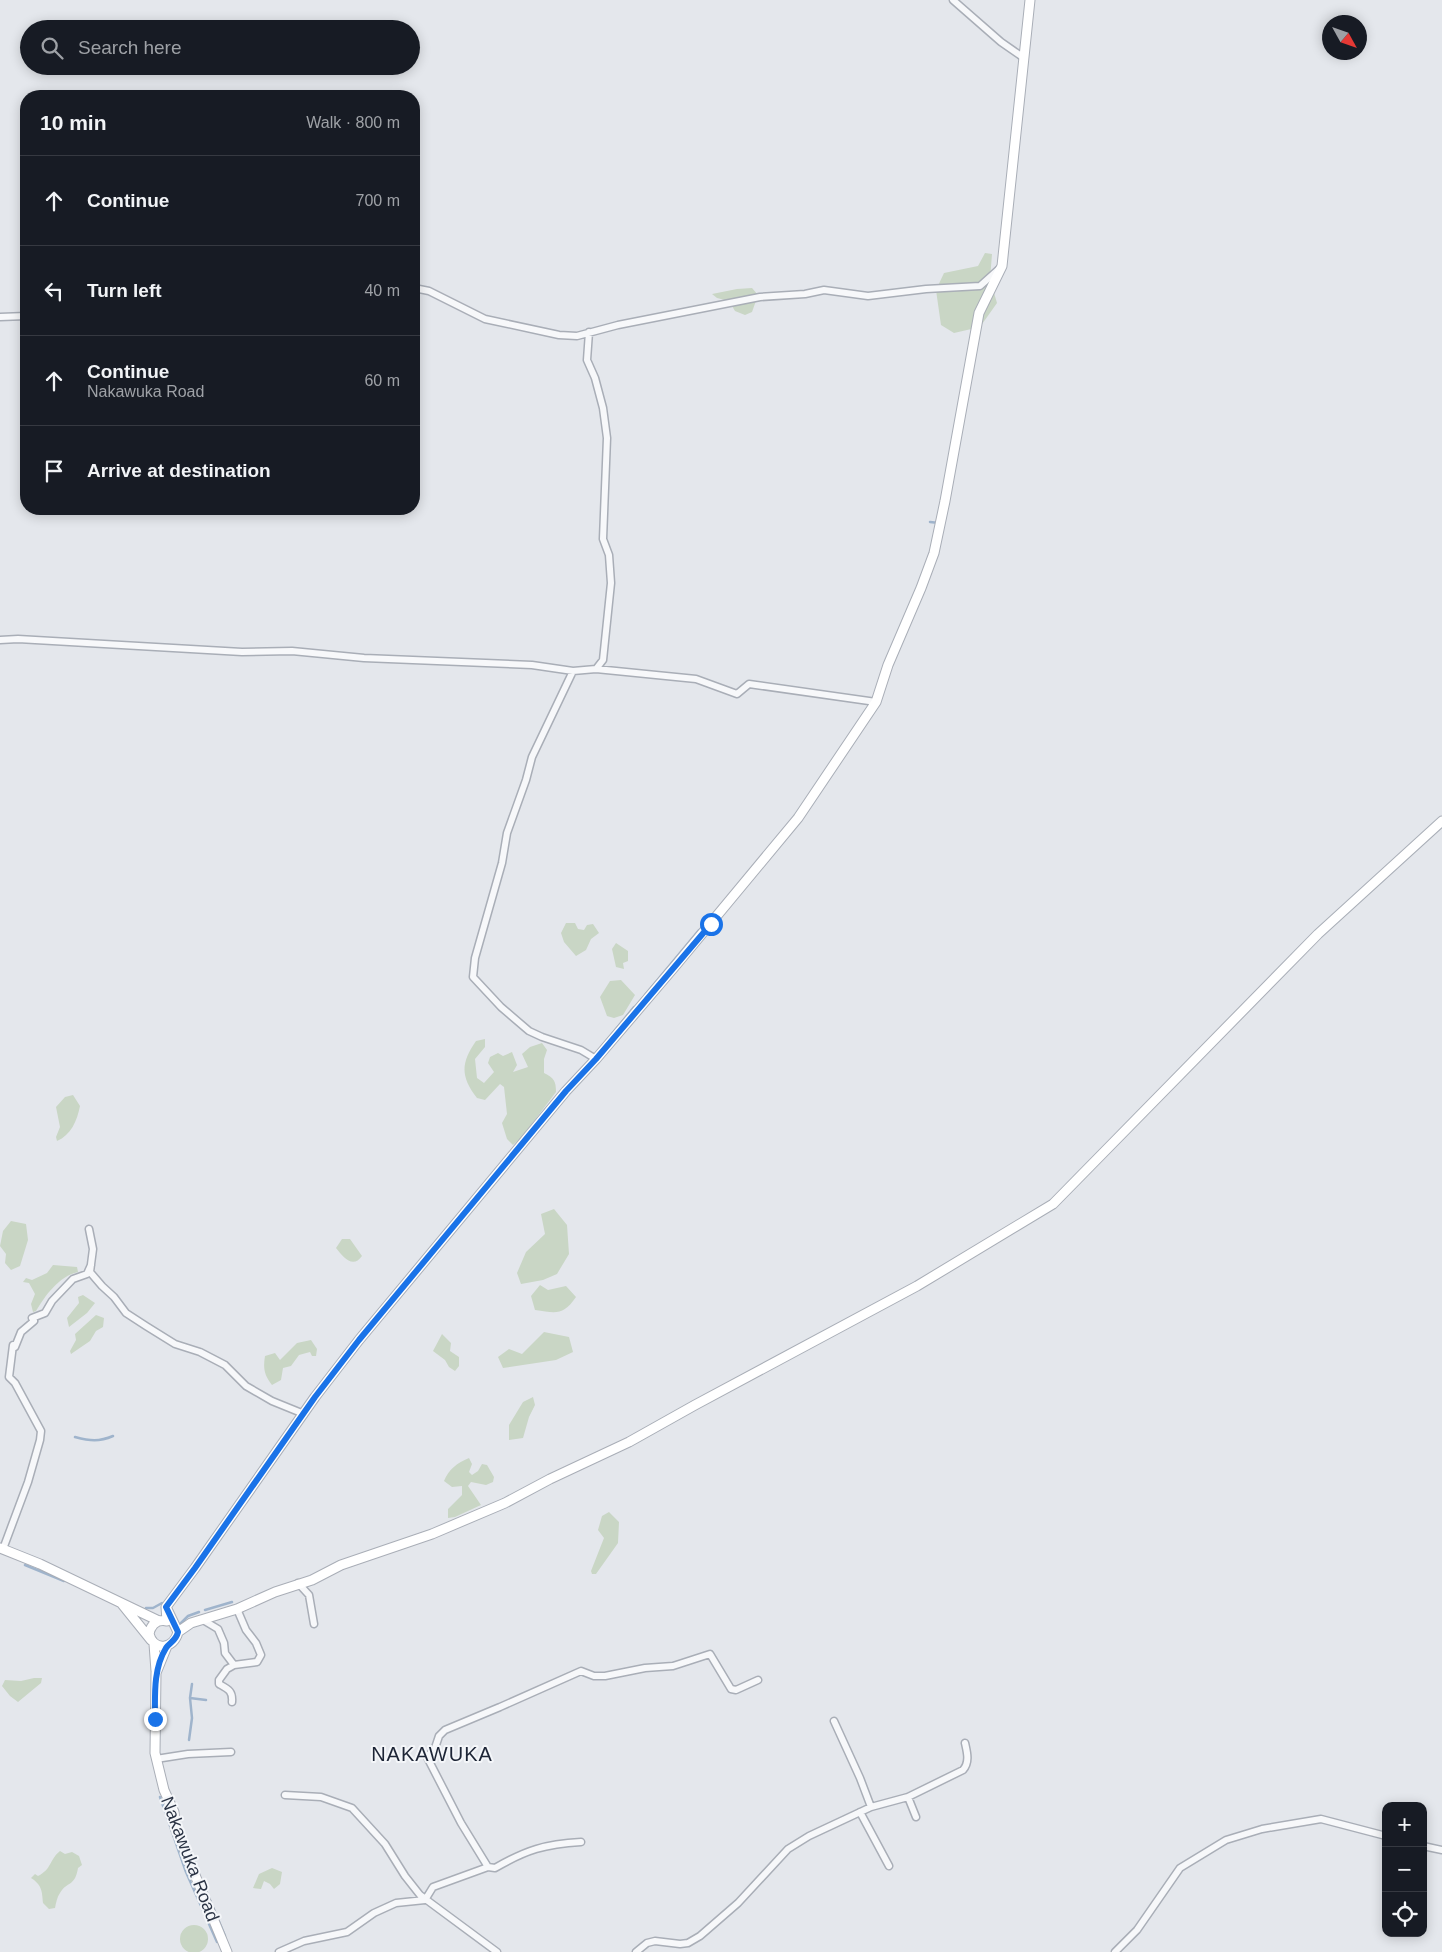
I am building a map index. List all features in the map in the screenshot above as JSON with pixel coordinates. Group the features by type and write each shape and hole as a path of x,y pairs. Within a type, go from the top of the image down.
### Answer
{"main road":[{"path":"1,1549 40,1564 159,1621 167,1621 166,1607 304,1414 388,1304 566,1091 596,1059 748,880 798,818 876,702 888,665 934,553 951,473 979,313 1002,266 1030,0"},
{"path":"166,1607 178,1632 191,1623 236,1609 298,1583 312,1580 341,1565 432,1534 505,1503 550,1479 629,1442 694,1405 917,1286 1053,1204 1318,934 1442,821"},
{"path":"120,1602 152,1642 160,1647 167,1646"},
{"path":"156,1673 150,1628 159,1621"},
{"name":"Nakawuka Road","path":"178,1632 175,1640 167,1646 156,1673 156,1759 164,1790 174,1812 174,1827 227,1952"}],"street":[{"path":"953,0 1001,42 1024,58"},
{"path":"420,289 430,291 485,319 558,335 577,336 677,313 760,298 805,294 824,290 868,296 926,289 980,286 1002,266"},
{"path":"0,318 20,316"},
{"path":"589,332 587,360 595,378 603,408 607,438 603,539 609,556 610,583 603,660 596,669"},
{"path":"0,640 242,652 292,652 364,658 532,665 573,671 596,669 696,679 737,694 749,684 876,702"},
{"path":"573,671 532,757 507,834 502,863 475,958 473,977 501,1007 529,1031 581,1050 596,1059"},
{"path":"89,1229 93,1249 90,1272 114,1297 126,1313 175,1344 200,1352 225,1366 246,1386 272,1401 304,1414"},
{"path":"1,1549 28,1482 41,1431 16,1383 8,1377 13,1345 15,1347 21,1332 34,1321 32,1318 45,1313 52,1300 66,1285 73,1279 87,1274 91,1264"},
{"path":"298,1583 309,1595 314,1624"},
{"path":"232,1702 233,1695 219,1684 219,1680 227,1669 234,1665 257,1662 260,1655 256,1643 246,1630 236,1609"},
{"path":"203,1620 218,1629 224,1643 225,1653 234,1665"},
{"path":"488,1867 461,1822 427,1757 435,1748 439,1736 445,1730 581,1671 594,1676 605,1676 646,1668 673,1666 710,1654 731,1689 736,1690 758,1680"},
{"path":"834,1721 860,1778 870,1807"},
{"path":"636,1952 647,1943 656,1941 688,1943 700,1936 738,1903 788,1849 809,1836 870,1807 908,1797 966,1767 968,1756 965,1743"},
{"path":"156,1759 188,1754 231,1752"},
{"path":"285,1795 321,1797 352,1808 385,1844 412,1886 426,1900 497,1952"},
{"path":"908,1797 916,1817"},
{"path":"860,1812 889,1866"},
{"path":"1115,1952 1137,1930 1180,1868 1226,1840 1262,1829 1321,1820 1382,1835"},
{"path":"426,1900 434,1888 488,1867 495,1868 530,1850 551,1844 581,1842"},
{"path":"1427,1847 1442,1850"},
{"path":"279,1952 304,1941 347,1932 374,1913 396,1903 426,1900"}],"green space":[{"path":"985,253 992,254 990,279 997,303 980,327 954,333 941,325 936,290 944,273 978,266"},
{"path":"752,288 758,295 752,312 745,315 735,311 729,301 717,298 712,294 737,289"},
{"path":"566,923 575,923 578,929 584,930 587,925 593,924 599,933 591,939 586,950 576,956 564,942 561,933"},
{"path":"616,943 628,951 628,961 623,963 624,969 616,967 612,949"},
{"path":"621,980 635,995 623,1015 614,1018 607,1016 600,997 610,981"},
{"path":"485,1039 485,1047 475,1059 477,1078 484,1083 494,1072 488,1063 490,1057 498,1053 503,1056 512,1052 517,1065 513,1072 528,1067 522,1054 530,1047 542,1043 547,1050 544,1059 544,1073 554,1080 556,1092 522,1137 513,1145 507,1139 502,1123 507,1114 504,1087 500,1084 485,1100 477,1098 465,1076 464,1070 467,1056 476,1041"},
{"path":"73,1095 80,1106 77,1117 70,1131 57,1141 56,1137 60,1127 56,1107 65,1097"},
{"path":"554,1209 567,1225 569,1254 557,1274 543,1280 521,1284 517,1273 526,1252 545,1234 541,1214"},
{"path":"11,1221 26,1224 28,1240 20,1266 11,1270 5,1263 6,1254 0,1246 3,1231"},
{"path":"342,1239 350,1239 362,1256 359,1260 352,1262 348,1260 336,1248"},
{"path":"53,1265 77,1267 78,1272 59,1282 48,1293 36,1311 33,1312 31,1304 35,1294 29,1283 23,1282 26,1278 32,1280 47,1273"},
{"path":"540,1285 548,1290 566,1286 576,1297 567,1307 558,1312 535,1310 531,1296"},
{"path":"83,1295 95,1303 87,1313 69,1327 67,1318 79,1303 78,1297"},
{"path":"96,1315 104,1318 103,1327 96,1331 90,1341 71,1354 70,1351 76,1340 75,1334"},
{"path":"544,1332 569,1337 573,1352 556,1360 503,1368 498,1357 509,1349 522,1354"},
{"path":"442,1334 451,1343 450,1351 459,1357 459,1366 455,1371 433,1351"},
{"path":"311,1340 317,1349 316,1356 312,1356 310,1352 299,1355 291,1366 283,1368 281,1380 272,1385 265,1371 265,1356 275,1353 280,1360 297,1343"},
{"path":"533,1397 535,1405 529,1417 523,1438 509,1440 509,1425 523,1402"},
{"path":"469,1458 472,1464 469,1472 472,1475 478,1471 482,1464 487,1465 494,1477 493,1482 486,1485 471,1482 468,1486 481,1505 455,1517 448,1518 448,1509 462,1495 462,1486 452,1487 444,1481 454,1467"},
{"path":"609,1512 619,1522 618,1543 596,1574 592,1574 591,1571 604,1538 598,1530 602,1516"},
{"path":"42,1678 41,1683 18,1702 2,1686 5,1680 21,1681"},
{"path":"60,1851 65,1854 72,1852 79,1856 82,1865 78,1868 73,1881 59,1895 55,1908 49,1909 43,1903 42,1892 39,1886 31,1878 35,1874 38,1876 43,1873"},
{"path":"272,1868 282,1872 280,1884 274,1889 264,1881 261,1889 253,1888 259,1874"},
{"path":"194,1925 204,1929 208,1939 204,1949 194,1953 184,1949 180,1939 184,1929"}],"waterway":[{"path":"930,522 939,523"},
{"path":"645,995 699,930"},
{"path":"603,1045 634,1007"},
{"path":"75,1437 94,1440 113,1436"},
{"path":"25,1565 64,1581"},
{"path":"205,1610 232,1602"},
{"path":"146,1608 153,1608 162,1603"},
{"path":"178,1626 188,1616 199,1612"},
{"path":"189,1740 192,1718 190,1698 192,1684"},
{"path":"190,1698 206,1700"},
{"path":"160,1797 186,1872 217,1942"},
{"path":"193,1857 197,1867"},
{"path":"204,1886 225,1936"}],"district":[{"name":"NAKAWUKA","path":"432,1754"}],"route":[{"path":"155,1719 156,1673 167,1646 172,1644 178,1632 166,1607 169,1601 195,1568 315,1397 359,1340 566,1091 596,1059 711,924"}]}
